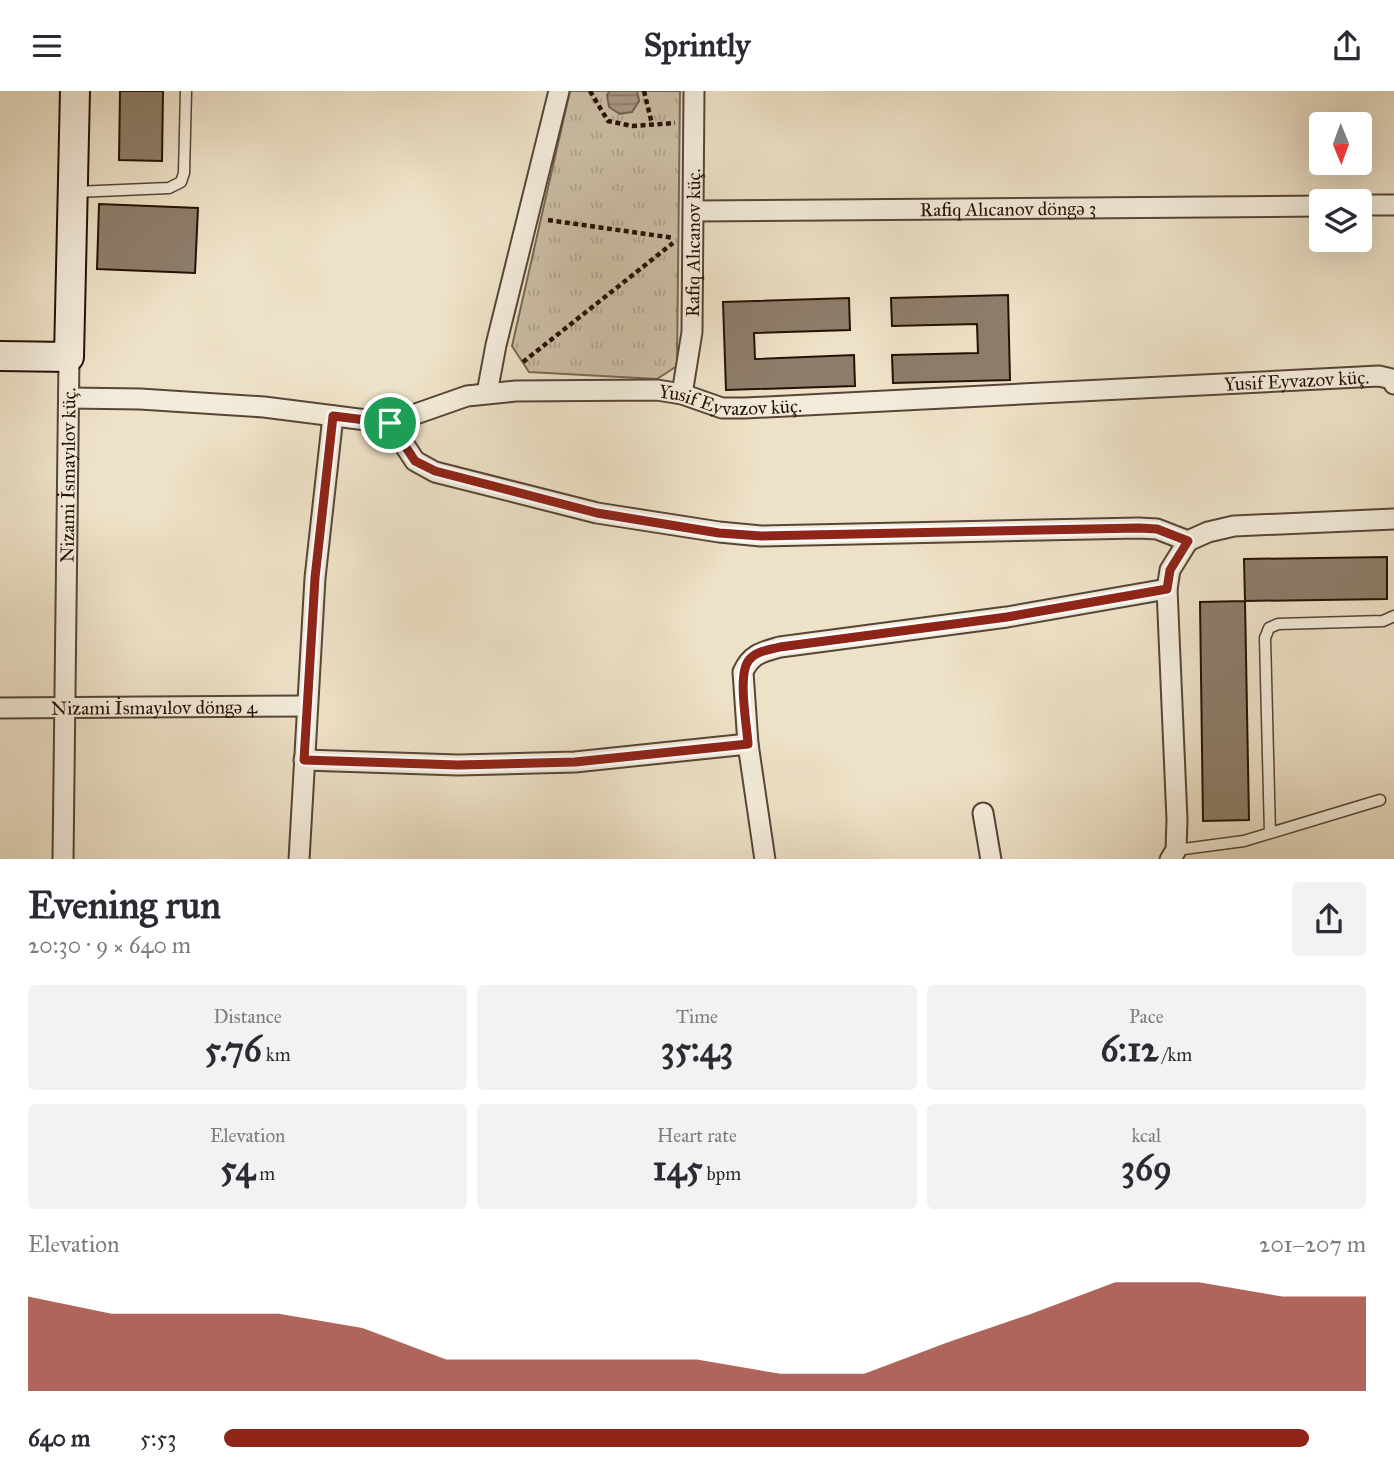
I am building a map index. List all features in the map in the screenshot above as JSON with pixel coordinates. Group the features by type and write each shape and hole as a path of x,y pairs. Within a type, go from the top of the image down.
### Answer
{"street":[{"name":"Nizami İsmayılov küç.","path":"63,859 75,91"},
{"path":"487,393 496,345 559,91"},
{"name":"Rafiq Alıcanov küç.","path":"682,394 692,333 694,91"},
{"path":"1372,205 1394,205"},
{"name":"Rafiq Alıcanov döngə 3","path":"695,211 1309,206"},
{"path":"0,356 69,357"},
{"name":"Yusif Eyvazov küç.","path":"69,398 223,404 390,423 487,393 657,390 682,394 712,405 745,408 1379,376 1392,379 1394,384"},
{"path":"299,859 315,578 333,416"},
{"path":"390,423 415,461 435,471 597,513 719,533 816,536 1139,528 1157,529 1188,541"},
{"path":"1173,854 1177,820 1167,589 1170,570 1188,541 1208,532 1234,526 1394,519"},
{"path":"765,859 748,744 743,672 747,661 756,654 780,647 1007,617 1167,589"},
{"name":"Nizami İsmayılov döngə 4","path":"0,708 307,706"},
{"path":"304,760 458,765 575,762 748,744"},
{"path":"983,813 991,859"}],"lane":[{"path":"73,192 169,188 181,182 184,173 186,91"},
{"path":"1270,833 1265,638 1269,628 1278,624 1383,621 1394,616"},
{"path":"1173,854 1270,833 1380,800"}],"path":[{"path":"590,91 608,121 632,126 680,123"},
{"path":"644,91 652,124"},
{"path":"523,362 679,239 541,219"}],"green space":[{"path":"570,91 680,91 677,366 657,379 529,372 512,346"}],"shaded area":[{"path":"610,91 637,91 639,101 632,112 620,114 609,107 607,95"}],"building":[{"path":"120,91 163,91 162,161 119,160"},
{"path":"99,204 198,208 195,273 97,269"},
{"path":"1008,295 1010,380 893,383 892,355 978,353 977,324 892,326 891,298"},
{"path":"849,298 850,330 754,333 755,359 854,355 855,386 726,390 723,302"},
{"path":"1387,557 1387,599 1245,601 1244,559"},
{"path":"1245,601 1249,820 1203,821 1200,602"}],"route":[{"path":"333,416 390,423 415,461 435,471 597,513 719,533 816,536 1139,528 1157,529 1188,541 1170,570 1167,589 1099,603 780,647 756,654 747,661 743,672 748,744 575,762 458,765 304,760 315,578 333,416"}]}
